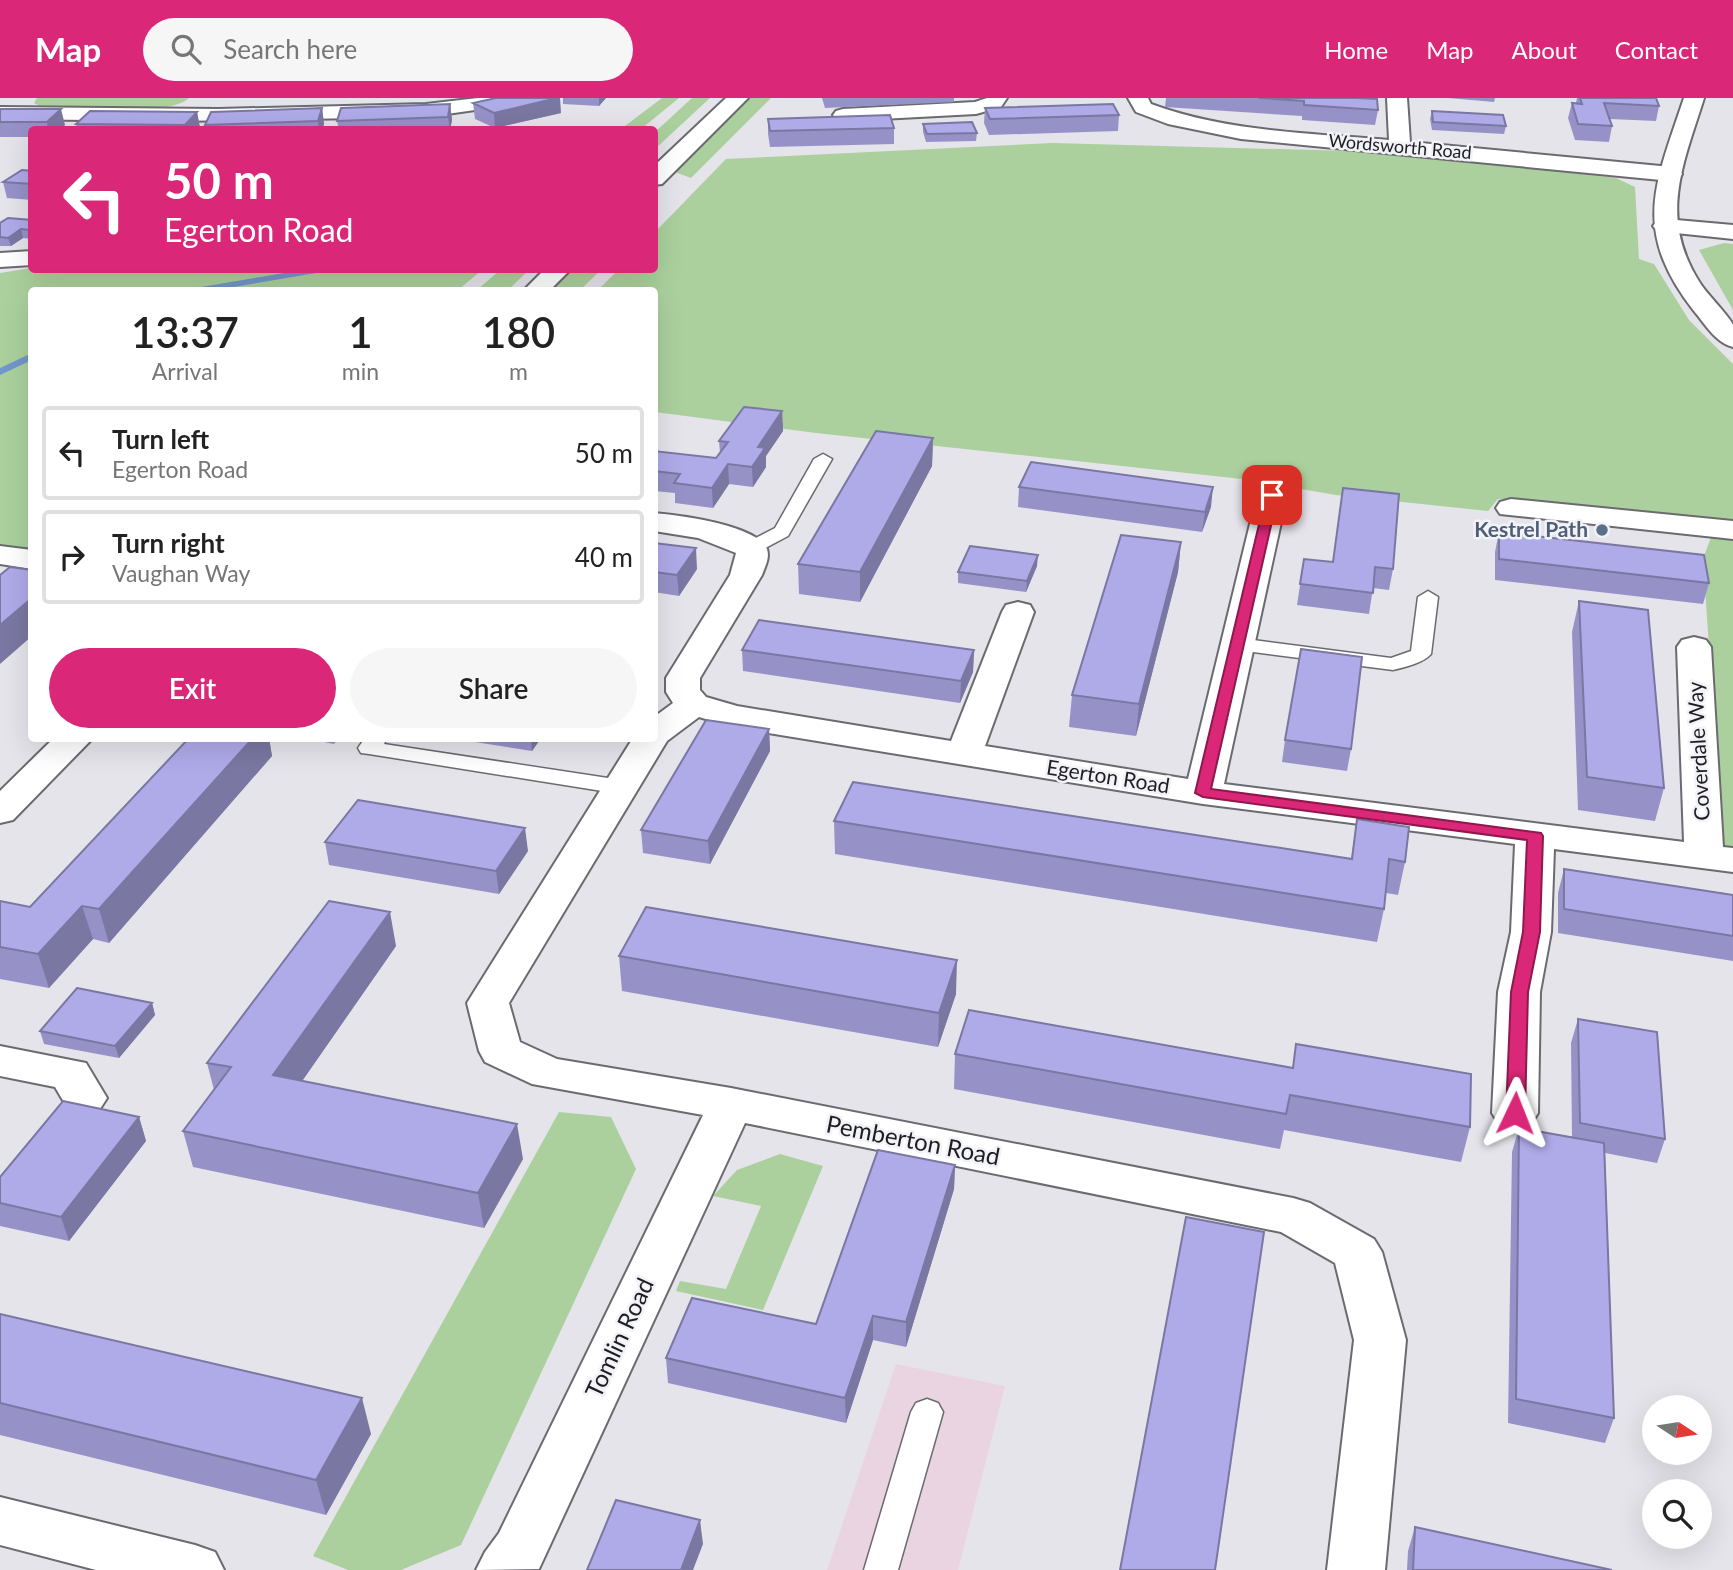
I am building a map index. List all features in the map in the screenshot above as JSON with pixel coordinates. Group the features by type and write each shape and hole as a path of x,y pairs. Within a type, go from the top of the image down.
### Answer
{"street":[{"path":"7,113 32,98"},
{"path":"192,116 206,98"},
{"path":"7,113 192,116 448,108 499,98"},
{"path":"658,175 738,98"},
{"path":"842,115 976,108 994,103 997,98"},
{"name":"Wordsworth Road","path":"1138,98 1143,108 1175,120 1241,133 1400,146 1671,174"},
{"path":"1397,98 1400,146"},
{"path":"1694,98 1671,174 1666,197 1665,226 1678,267 1711,317 1733,340"},
{"path":"1665,226 1733,232"},
{"path":"0,260 28,258"},
{"path":"539,287 555,273"},
{"path":"1203,793 1272,495"},
{"path":"1511,508 1733,530"},
{"path":"658,522 701,527 726,535 751,548 753,558 746,575 682,678 683,692 694,704 658,731"},
{"path":"0,555 28,559"},
{"path":"964,754 1018,612"},
{"name":"Coverdale Way","path":"1694,647 1719,858"},
{"name":"Egerton Road","path":"694,704 732,716 1203,793 1719,858"},
{"path":"0,812 71,742"},
{"name":"Pemberton Road","path":"649,742 488,1003 501,1051 548,1073 731,1104 1293,1216 1357,1252 1380,1340 1356,1570"},
{"path":"1515,1113 1520,992 1531,932 1535,836"},
{"path":"0,1061 70,1074 84,1098"},
{"name":"Tomlin Road","path":"505,1570 519,1551 731,1104"},
{"path":"0,1521 116,1560 195,1570"}],"lane":[{"path":"751,548 782,532 823,458"},
{"path":"1238,644 1393,664 1421,654 1428,597"},
{"path":"374,742 369,748 621,787"},
{"path":"881,1570 927,1412"}],"shaded area":[{"path":"896,1364 1005,1386 958,1570 827,1570"}],"green space":[{"path":"37,98 189,98 163,108 121,111 45,109 34,103"},
{"path":"662,98 679,98 645,126 625,126"},
{"path":"692,98 710,98 658,146 658,129"},
{"path":"749,98 771,98 691,178 672,171"},
{"path":"1053,143 1387,152 1616,178 1635,187 1639,259 1654,264 1689,320 1733,364 1733,523 1498,499 1488,511 1336,495 1242,479 816,433 658,412 658,287 601,287 615,273 658,273 658,229 726,159"},
{"path":"1724,243 1733,244 1733,310 1699,250"},
{"path":"28,268 28,273 478,273 462,287 28,287 28,556 0,552 0,273"},
{"path":"497,273 526,273 511,287 480,287"},
{"path":"569,273 598,273 583,287 555,287"},
{"path":"1711,537 1733,538 1733,853 1723,851 1703,559"},
{"path":"559,1112 611,1117 636,1169 461,1545 401,1570 348,1570 313,1556"},
{"path":"780,1154 823,1166 763,1310 676,1291 680,1281 726,1289 761,1206 713,1196 737,1170"}],"building":[{"path":"496,98 557,98 494,113 473,103"},
{"path":"1259,98 1377,99 1378,110 1304,105 1304,101"},
{"path":"1580,98 1656,98 1659,106 1604,103 1612,126 1578,124 1572,103 1582,104"},
{"path":"450,104 448,117 337,121 341,108"},
{"path":"1113,104 1119,115 990,119 985,108"},
{"path":"322,108 318,121 205,125 211,112"},
{"path":"0,109 61,109 47,122 0,122"},
{"path":"90,111 197,112 185,125 76,124"},
{"path":"1432,111 1503,115 1506,126 1433,122"},
{"path":"890,115 894,128 770,131 768,119"},
{"path":"972,122 977,133 927,134 923,124"},
{"path":"22,170 28,171 28,184 3,182"},
{"path":"8,218 28,220 28,230 21,229 8,238 0,237 0,223"},
{"path":"744,407 782,411 758,447 765,448 752,467 728,464 712,488 674,483 680,474 658,471 658,451 716,458 728,442 719,441"},
{"path":"876,431 933,438 860,572 798,564"},
{"path":"1031,462 1213,487 1205,512 1019,487"},
{"path":"1343,488 1399,494 1393,569 1375,567 1373,593 1300,584 1304,559 1333,562"},
{"path":"1499,532 1704,555 1709,583 1499,559"},
{"path":"1121,535 1181,542 1139,704 1072,695"},
{"path":"658,543 696,548 677,575 658,573"},
{"path":"970,546 1038,555 1027,581 958,572"},
{"path":"10,567 28,569 28,601 0,625 0,575"},
{"path":"1579,601 1648,610 1664,788 1587,777"},
{"path":"759,620 974,650 961,681 742,650"},
{"path":"1301,649 1362,657 1351,749 1285,740"},
{"path":"706,720 769,729 708,841 641,830"},
{"path":"185,742 249,742 99,909 82,906 38,954 0,947 0,901 30,907"},
{"path":"853,782 1352,859 1357,819 1409,827 1405,862 1389,859 1384,909 834,821"},
{"path":"358,800 525,828 496,871 325,842"},
{"path":"1564,869 1733,895 1733,936 1564,909"},
{"path":"329,901 390,912 273,1075 517,1124 478,1193 183,1131 231,1067 207,1063"},
{"path":"646,907 957,960 939,1013 619,956"},
{"path":"77,988 152,1003 115,1046 40,1031"},
{"path":"969,1010 1293,1068 1296,1044 1471,1074 1470,1127 1290,1095 1286,1114 955,1054"},
{"path":"1578,1019 1657,1032 1665,1139 1580,1123"},
{"path":"63,1101 139,1117 61,1217 0,1203 0,1177"},
{"path":"1519,1128 1604,1143 1614,1418 1516,1399"},
{"path":"878,1150 955,1165 906,1322 873,1316 845,1398 666,1358 692,1298 816,1324"},
{"path":"1186,1217 1264,1232 1215,1570 1120,1570"},
{"path":"0,1314 362,1398 316,1480 0,1403"},
{"path":"616,1500 700,1520 681,1570 587,1570"},
{"path":"1415,1527 1612,1570 1413,1570"}],"waterway":[{"path":"218,287 299,273"},
{"path":"0,372 28,358"}],"place":[{"name":"Kestrel Path","path":"1602,530"}],"route":[{"path":"1272,495 1203,793 1535,836 1531,932 1520,992 1515,1113"}]}
